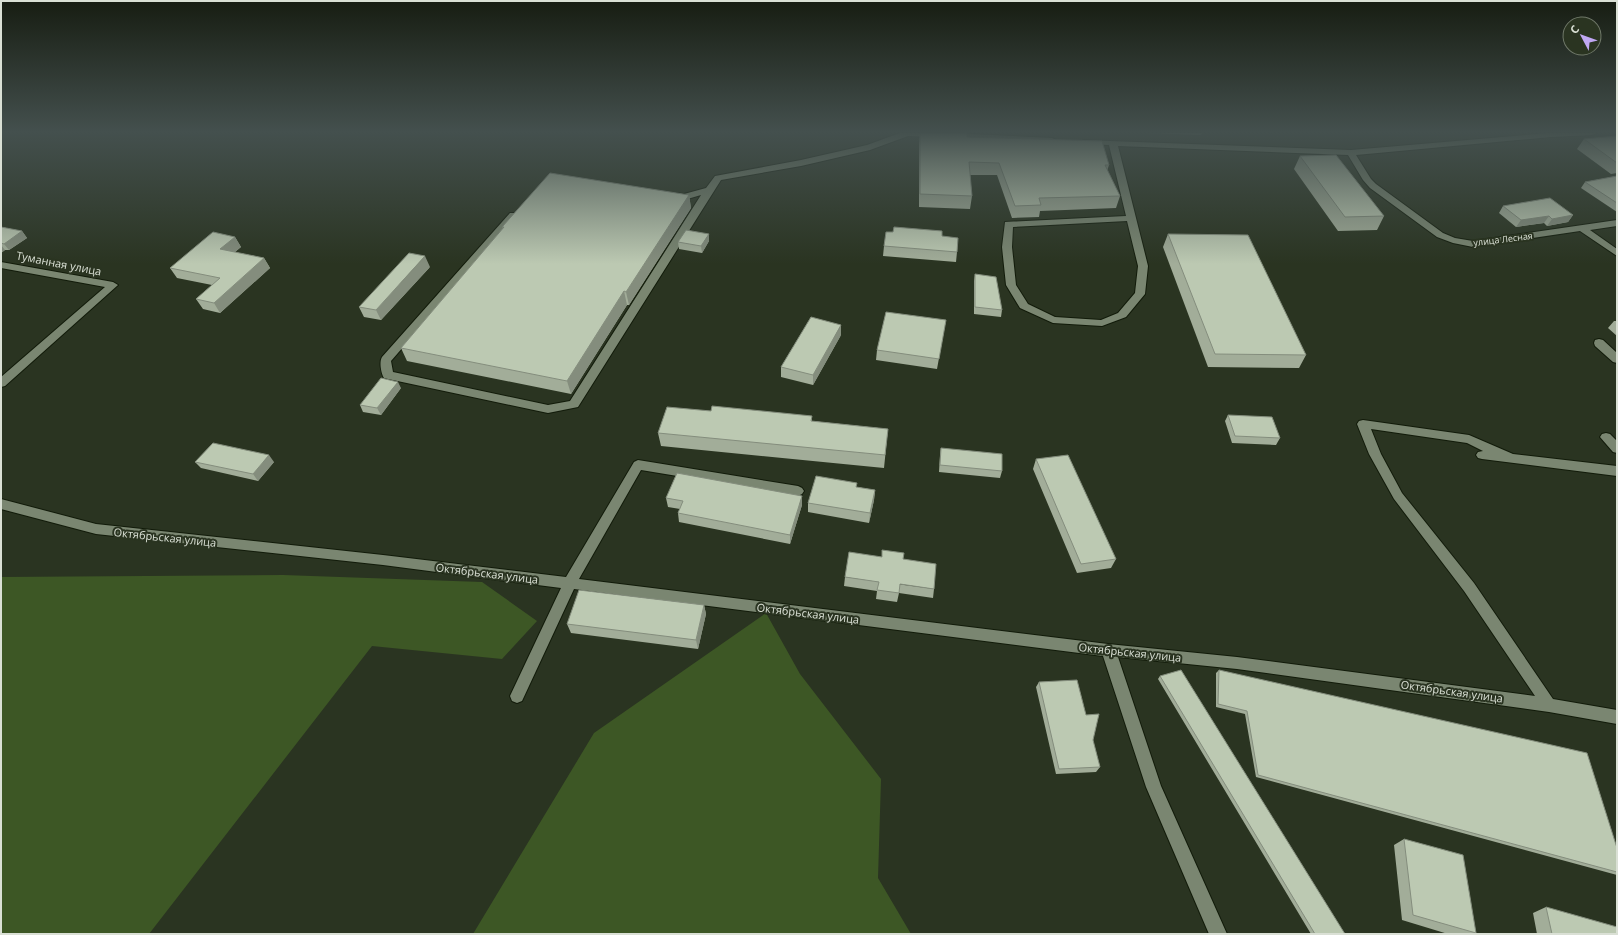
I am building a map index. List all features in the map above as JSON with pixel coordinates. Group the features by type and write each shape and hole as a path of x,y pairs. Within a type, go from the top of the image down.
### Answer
{"street":[{"path":"518,208 386,360 388,375 548,409 574,404 709,190 718,178 726,177"},
{"path":"1122,177 1132,218 1143,266 1140,294 1122,315 1102,323 1053,320 1024,306 1011,285 1007,247 1008,224 1132,218"},
{"name":"улица Лесная","path":"1365,177 1373,186 1440,235 1453,240 1473,244 1617,224"},
{"path":"662,193 684,197 709,190"},
{"path":"1583,229 1617,253"},
{"name":"Туманная улица","path":"1,265 113,286 3,379"},
{"path":"1599,343 1617,359"},
{"path":"1512,459 1469,439 1363,424 1375,454 1398,496 1469,587 1549,704"},
{"path":"1606,437 1617,449"},
{"path":"1482,455 1617,471"},
{"path":"517,696 570,583 638,465 798,491"},
{"name":"Октябрьская улица","path":"1,504 96,530 382,560 1108,650 1272,667 1549,704 1617,717"},
{"path":"1108,650 1154,787 1218,934"}],"green space":[{"path":"283,575 482,582 537,621 502,659 372,646 149,934 1,934 1,577"},
{"path":"766,613 800,674 881,779 878,878 911,934 473,934 594,733"}],"building":[{"path":"547,177 573,177 689,195 626,292 624,291 567,381 401,348 504,227 502,227"},
{"path":"920,177 970,177 972,196 920,194"},
{"path":"1004,177 1111,177 1120,196 1039,198 1041,205 1015,206"},
{"path":"1315,177 1353,177 1384,216 1345,217"},
{"path":"1617,177 1617,203 1585,182"},
{"path":"1550,198 1573,215 1552,219 1549,216 1521,220 1503,206"},
{"path":"1,227 22,231 4,244 1,243"},
{"path":"894,227 942,231 942,236 958,238 957,252 884,246 886,232 893,232"},
{"path":"686,230 709,234 701,246 678,242"},
{"path":"213,232 235,237 220,249 264,258 214,303 196,299 220,278 170,268"},
{"path":"1168,234 1248,235 1306,355 1215,354"},
{"path":"409,253 425,256 376,310 359,307"},
{"path":"975,274 996,277 1002,310 975,307"},
{"path":"886,312 946,320 939,359 877,350"},
{"path":"811,317 841,325 813,375 781,367"},
{"path":"381,378 398,382 377,408 360,405"},
{"path":"712,406 812,416 811,421 888,429 885,455 658,433 667,407 711,411"},
{"path":"1228,415 1272,417 1280,438 1235,436"},
{"path":"213,443 269,455 253,474 195,462"},
{"path":"941,448 1002,454 1002,471 940,465"},
{"path":"1068,455 1116,559 1081,564 1036,459"},
{"path":"677,473 802,496 790,535 678,513 683,501 666,498"},
{"path":"816,476 857,483 856,487 875,490 870,513 808,503"},
{"path":"882,550 904,553 903,559 936,564 934,589 900,584 899,593 877,590 879,582 845,577 849,552 882,557"},
{"path":"579,590 704,605 696,640 567,624"},
{"path":"1181,670 1345,934 1315,934 1160,676"},
{"path":"1219,670 1587,753 1617,848 1617,872 1258,775 1247,711 1218,704"},
{"path":"1077,680 1086,715 1099,714 1093,740 1100,767 1059,769 1039,682"},
{"path":"1404,839 1463,855 1476,933 1413,915"},
{"path":"1546,907 1617,927 1617,934 1552,934"}]}
